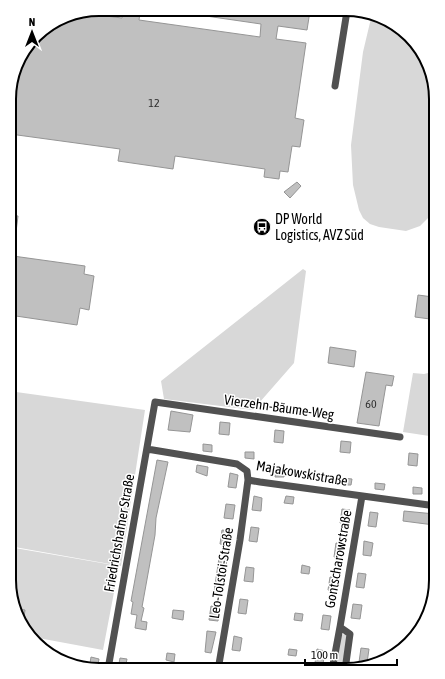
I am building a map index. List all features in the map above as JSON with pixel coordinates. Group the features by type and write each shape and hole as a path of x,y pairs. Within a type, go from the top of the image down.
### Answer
{"street":[{"path":"335,86 347,16"},
{"name":"Vierzehn-Bäume-Weg","path":"155,402 400,437"},
{"name":"Friedrichshafner Straße","path":"109,663 155,402"},
{"name":"Majakowskistraße","path":"147,450 237,464 247,471 248,480 429,505"},
{"name":"Leo-Tolstoi-Straße","path":"219,663 240,540 248,480"},
{"name":"Gontscharowstraße","path":"333,663 362,496"},
{"name":"Gontscharowstraße","path":"340,627 350,634 346,663"}],"shaded area":[{"path":"371,20 378,22 397,33 412,48 423,67 426,77 429,99 429,217 420,226 406,231 379,227 370,224 363,218 359,210 353,185 351,145 363,52"},
{"path":"303,269 306,271 294,363 253,410 164,399 161,381"},
{"path":"413,373 429,373 429,436 403,432"},
{"path":"16,392 145,410 121,566 16,547"},
{"path":"16,548 119,566 103,650 39,638 33,631 22,612 19,602 16,580"},
{"path":"345,634 347,636 343,663 335,663 341,635"}],"building":[{"path":"99,16 122,18 122,16 140,16 139,20 260,37 261,24 206,16 309,16 307,30 278,26 276,39 306,43 295,118 304,120 300,147 292,146 288,172 280,171 279,179 264,177 265,169 175,156 173,169 118,161 120,149 16,135 16,99 22,67 31,52 52,52 52,30 67,22"},
{"path":"297,182 301,186 290,198 284,192"},
{"path":"16,216 18,216 16,232"},
{"path":"16,256 85,266 84,274 94,276 89,310 80,308 77,325 16,316"},
{"path":"418,295 429,296 429,319 415,317"},
{"path":"330,347 356,351 354,367 328,363"},
{"path":"366,372 394,376 392,386 386,385 379,426 357,423"},
{"path":"171,411 193,415 190,432 168,430"},
{"path":"220,422 230,423 229,435 219,434"},
{"path":"275,430 284,431 283,443 274,442"},
{"path":"341,441 351,442 350,453 340,452"},
{"path":"203,444 212,445 212,452 203,451"},
{"path":"245,452 254,452 254,459 245,458"},
{"path":"409,453 418,454 417,466 408,465"},
{"path":"157,460 168,462 156,518 155,535 142,607 144,608 141,621 147,622 146,630 135,628 137,615 131,614 133,602 131,601"},
{"path":"197,465 208,467 207,476 196,472"},
{"path":"276,470 285,471 284,477 275,477"},
{"path":"230,473 238,475 236,488 228,487"},
{"path":"310,473 319,474 319,481 310,480"},
{"path":"343,478 352,479 351,485 342,485"},
{"path":"375,483 385,484 384,490 375,489"},
{"path":"413,487 422,488 422,494 413,494"},
{"path":"254,496 262,498 261,511 252,510"},
{"path":"286,496 294,497 293,504 284,503"},
{"path":"226,504 235,505 233,519 224,518"},
{"path":"342,509 350,510 349,524 340,523"},
{"path":"404,511 429,513 429,524 403,521"},
{"path":"370,512 378,513 376,527 368,526"},
{"path":"251,527 259,528 257,542 249,541"},
{"path":"222,530 230,531 228,545 220,544"},
{"path":"364,541 373,543 371,556 363,555"},
{"path":"336,543 344,544 342,558 334,557"},
{"path":"219,558 227,559 222,593 214,592"},
{"path":"302,565 310,567 309,574 301,573"},
{"path":"246,567 254,568 253,582 244,581"},
{"path":"358,573 366,574 364,588 356,587"},
{"path":"330,577 339,578 337,592 328,590"},
{"path":"240,599 248,600 246,614 238,613"},
{"path":"353,604 362,605 360,619 351,618"},
{"path":"211,606 220,608 218,621 209,620"},
{"path":"21,609 25,610 24,616"},
{"path":"173,610 184,611 183,620 172,618"},
{"path":"295,613 303,614 302,621 294,620"},
{"path":"323,615 331,616 329,630 321,629"},
{"path":"207,631 216,632 211,653 205,652"},
{"path":"234,636 242,638 240,651 232,650"},
{"path":"361,648 369,649 367,660 359,662"},
{"path":"289,649 297,650 296,656 288,655"},
{"path":"317,649 325,651 323,663 315,663"},
{"path":"167,653 175,654 174,662 166,660"},
{"path":"91,657 99,659 98,663 90,662"},
{"path":"120,658 127,659 126,663 119,663"}],"place":[{"name":"DP World Logistics, AVZ Süd","path":"262,227"}]}
